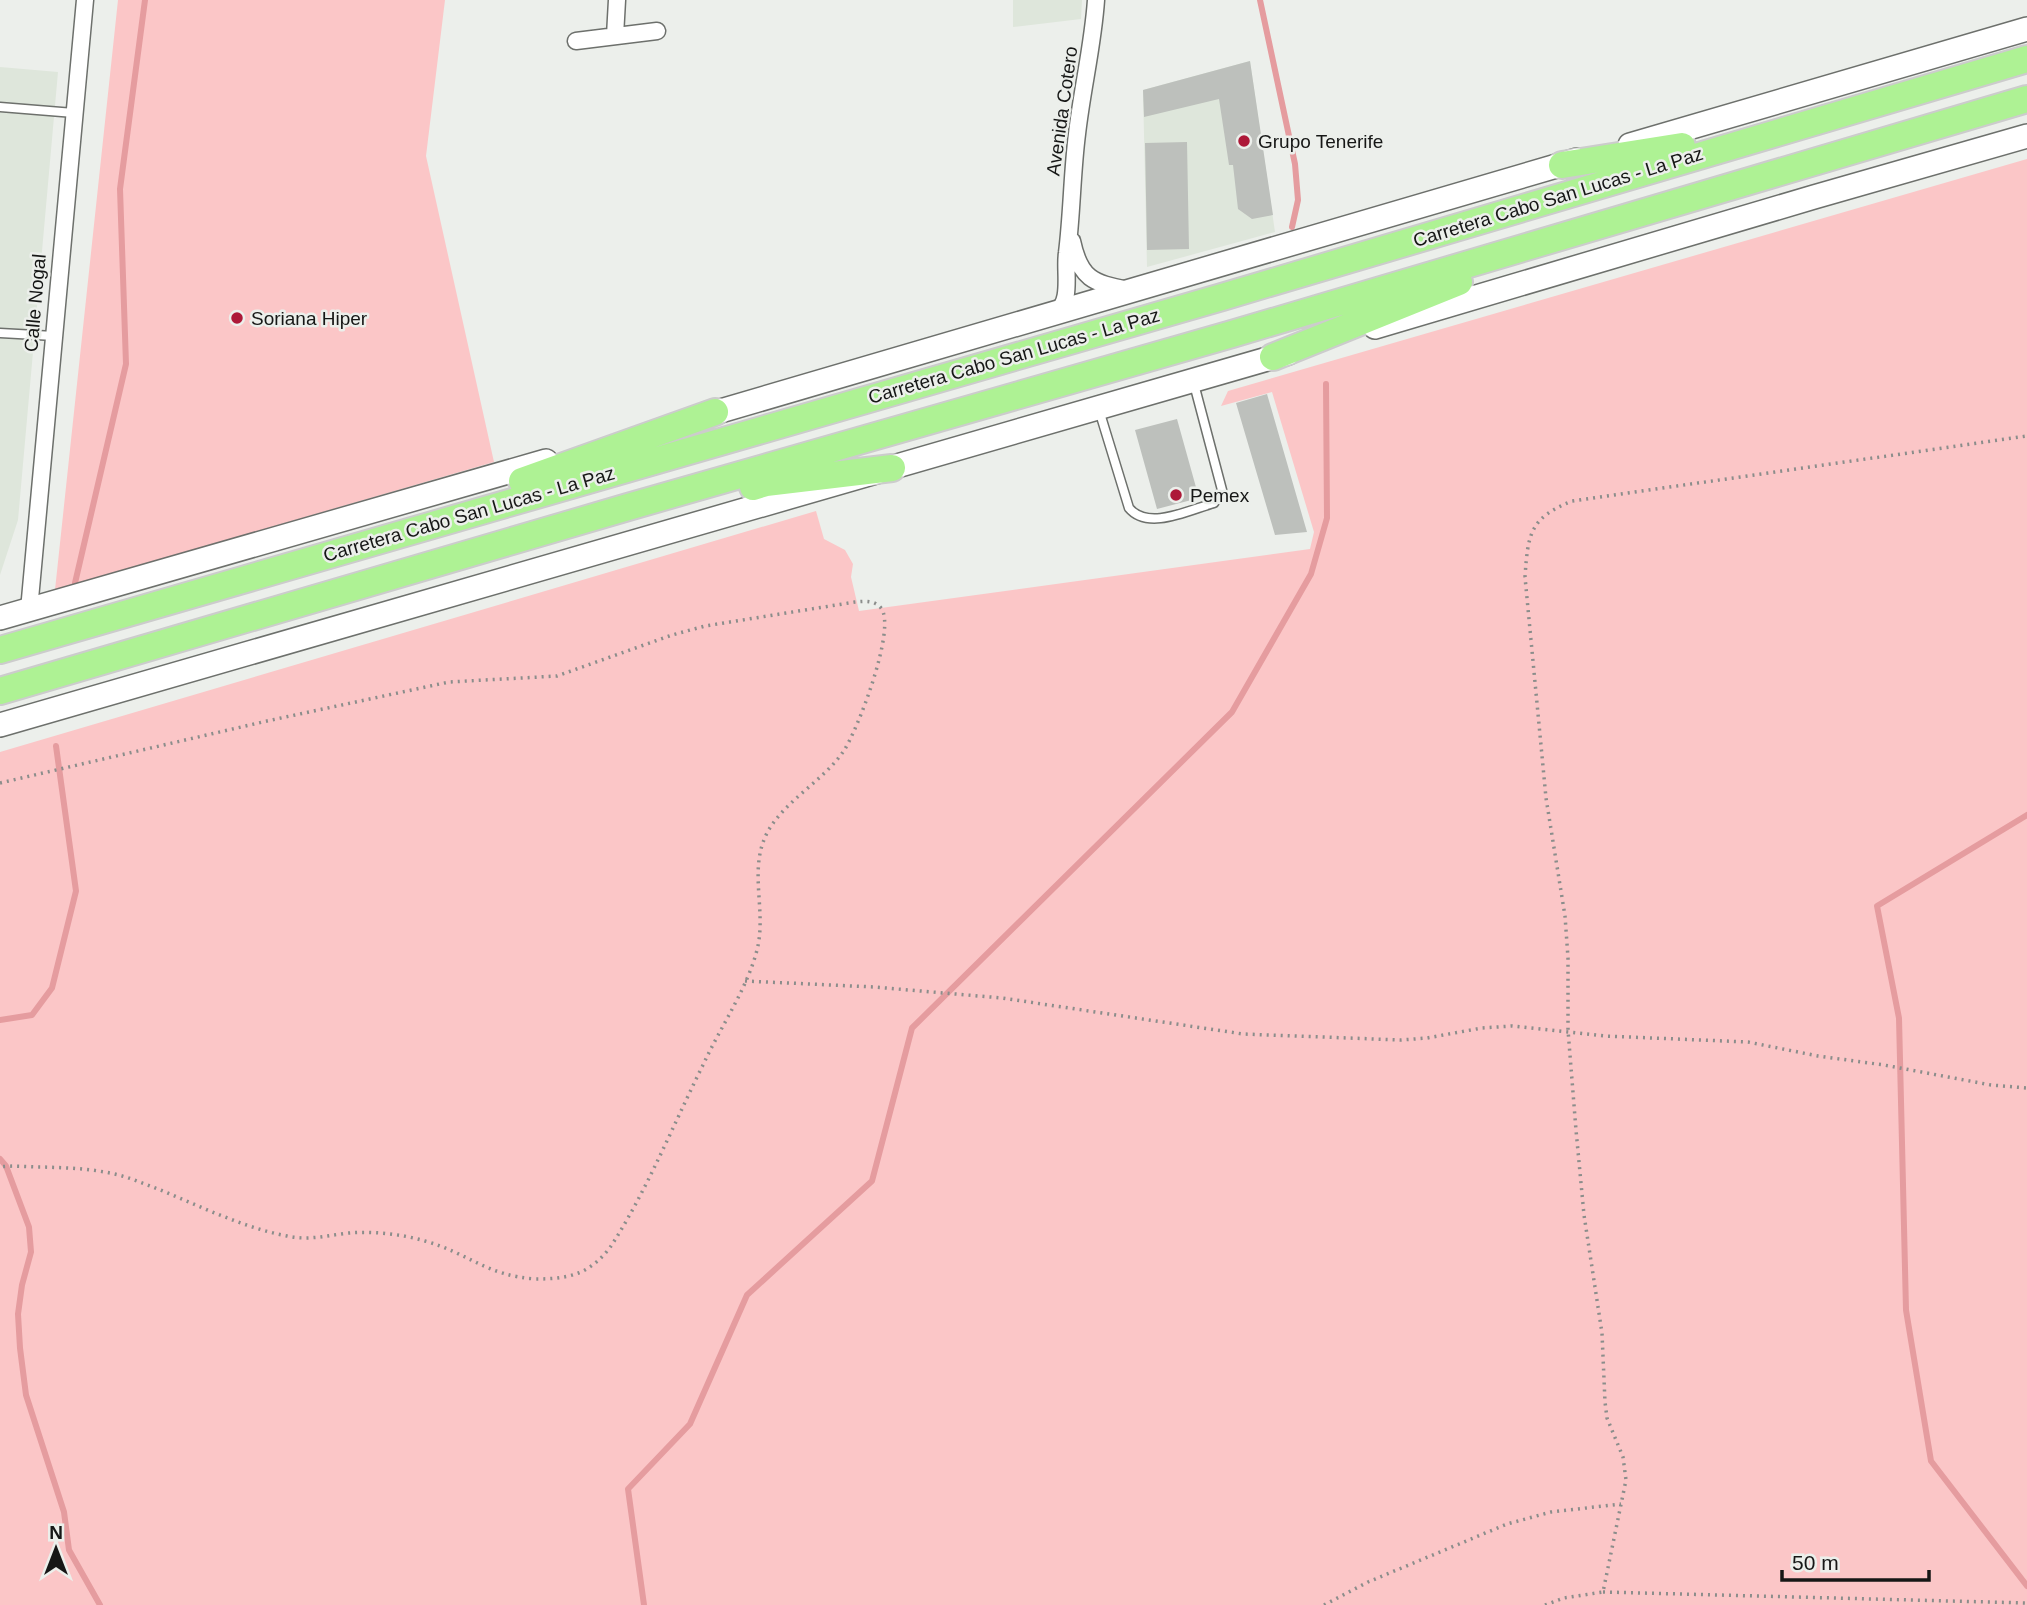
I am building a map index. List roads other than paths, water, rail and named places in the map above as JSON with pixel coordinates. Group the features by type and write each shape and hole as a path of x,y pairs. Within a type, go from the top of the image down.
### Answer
{"highway":[{"name":"Carretera Cabo San Lucas - La Paz","path":"0,650 1235,293 2027,59"},
{"name":"Carretera Cabo San Lucas - La Paz","path":"0,691 1232,334 2027,99"},
{"path":"1562,165 1784,129"},
{"path":"1273,357 1609,222"},
{"path":"353,548 468,498 545,474 715,412"},
{"path":"628,507 695,503 766,483 892,468"}],"main road":[{"path":"0,618 2027,29"},
{"path":"0,725 892,468 2027,136"}],"street":[{"name":"Calle Nogal","path":"29,610 85,0"},
{"path":"615,36 617,0"},
{"name":"Avenida Cotero","path":"1055,313 1064,306 1065,300 1076,136 1093,39 1096,0"},
{"path":"576,41 657,32"},
{"path":"1070,228 1076,256 1085,274 1099,284 1131,291"}],"lane":[{"path":"0,107 74,113"},
{"path":"0,333 54,336"},
{"path":"1098,407 1129,508 1135,516 1144,519 1160,518 1214,503 1222,490 1192,380"}],"waterway":[{"path":"75,583 126,364 120,189 145,0"},
{"path":"1260,0 1295,164 1298,200 1292,227"},
{"path":"644,1605 628,1489 690,1424 747,1295 872,1181 912,1028 1232,712 1311,574 1327,518 1326,384"},
{"path":"0,1020 32,1015 52,988 76,891 56,746"},
{"path":"2027,815 1877,906 1899,1018 1906,1310 1931,1461 2027,1586"},
{"path":"0,1159 6,1166 29,1227 31,1252 18,1314 26,1395 64,1512 69,1550 100,1605"}],"place":[{"name":"Grupo Tenerife","path":"1244,141"},
{"name":"Soriana Hiper","path":"237,318"},
{"name":"Pemex","path":"1176,495"}]}
